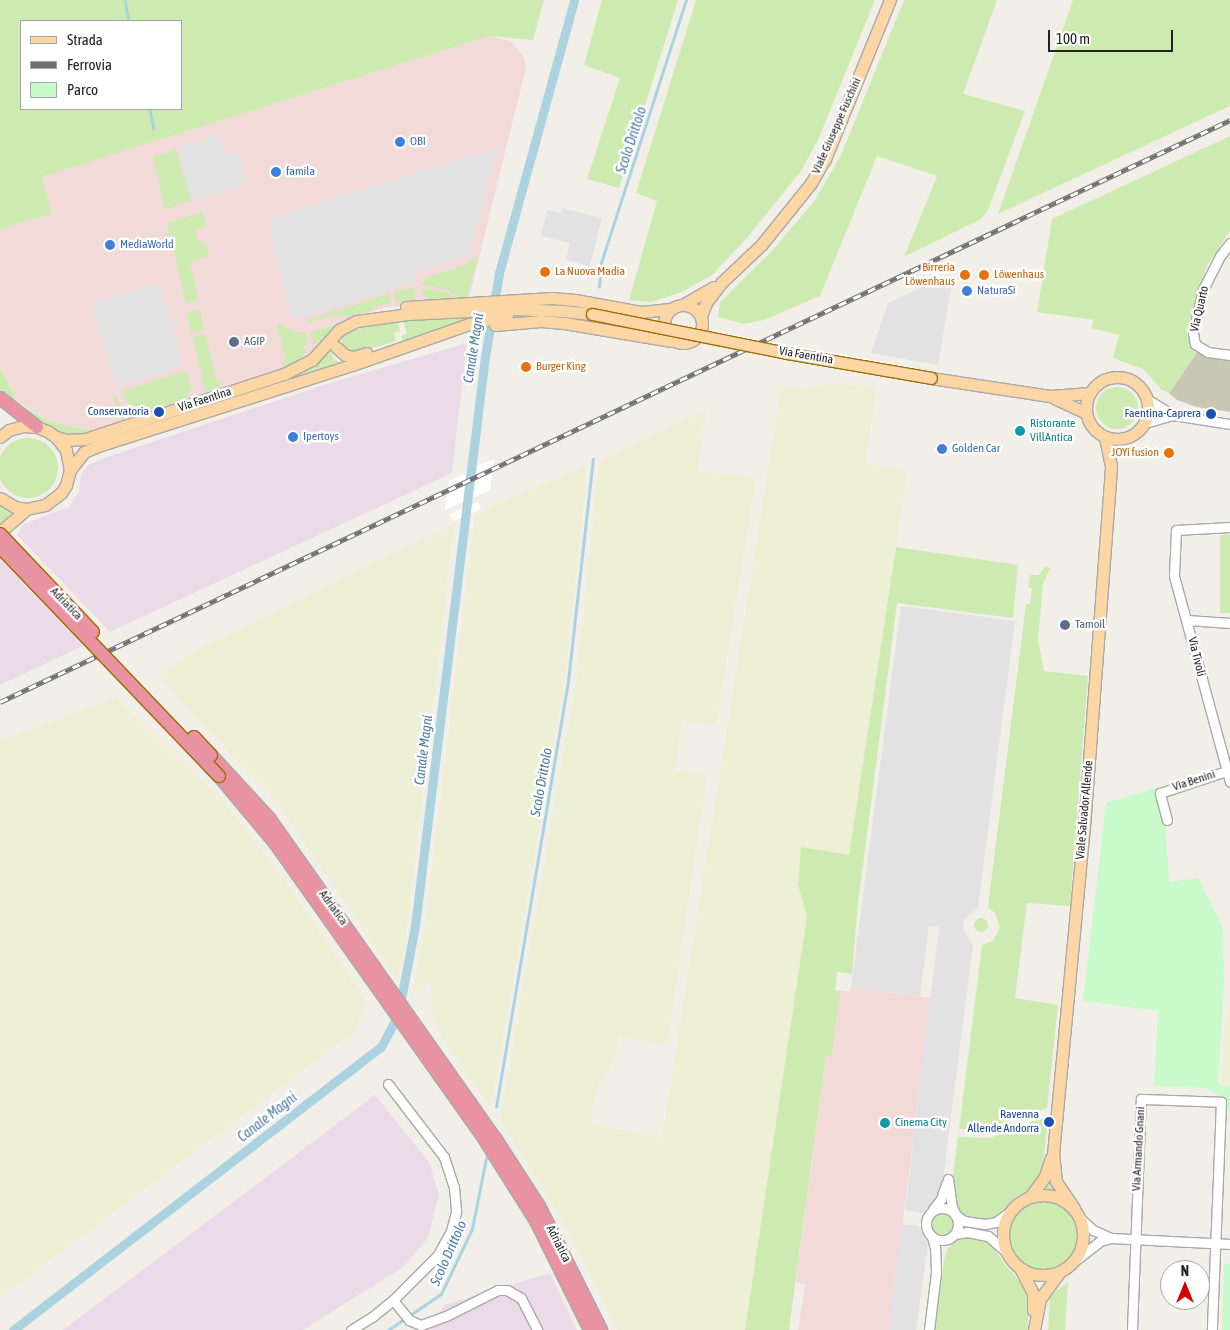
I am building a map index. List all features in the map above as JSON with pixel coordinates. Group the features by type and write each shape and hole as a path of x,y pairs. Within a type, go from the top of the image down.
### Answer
{"highway":[{"path":"0,398 37,427"},
{"name":"Adriatica","path":"0,533 269,818 433,1058 536,1221 590,1330"},
{"name":"Adriatica","path":"0,547 220,776 275,842 433,1058 495,1138 539,1206 601,1330"}],"main road":[{"name":"Viale Giuseppe Fuschini","path":"701,316 706,303 722,282 762,244 810,183 825,159 890,0"},
{"name":"Viale Giuseppe Fuschini","path":"684,304 722,282"},
{"path":"552,298 575,300 641,312 670,309 684,304 694,307 701,316 700,333 694,339 686,342 672,341 591,326 541,322 509,312 552,298"},
{"name":"Via Faentina","path":"56,437 67,440 85,438 284,374 312,360 339,330 356,320 380,312 413,306 479,308 509,312 564,311 592,314 787,353 931,378 1050,396 1090,393"},
{"path":"670,309 665,315 664,326 665,332 672,341"},
{"name":"Via Faentina","path":"26,509 36,508 54,500 66,484 70,470 84,452 98,446 352,365 509,312"},
{"path":"339,330 336,347 342,358 352,365"},
{"path":"336,347 345,355 354,356 376,351 386,353"},
{"path":"1120,378 1135,382 1147,399 1149,407 1145,422 1140,429 1126,438 1115,440 1105,437 1096,431 1086,413 1090,393 1105,379 1120,378"},
{"name":"Via Faentina","path":"1050,396 1086,413"},
{"path":"0,437 9,430 23,426 37,427 56,437 66,450 70,470"},
{"name":"Viale Salvador Allende","path":"1030,1197 1045,1176 1052,1154 1084,827 1111,466 1105,437"},
{"name":"Viale Salvador Allende","path":"1111,466 1116,453 1126,438"},
{"path":"0,498 15,507 26,509"},
{"path":"0,533 26,509"},
{"name":"Viale Salvador Allende","path":"1052,1154 1056,1181 1074,1208"},
{"path":"1030,1197 1053,1199 1064,1202 1074,1208 1081,1219 1082,1242 1076,1260 1058,1273 1040,1299 1034,1330 1033,1294 1021,1270 1005,1251 1002,1238 1004,1224 1010,1212 1030,1197"},
{"path":"1021,1270 1046,1274 1058,1273"}],"street":[{"name":"Via Quarto","path":"1230,244 1220,256 1203,289 1192,333 1195,344 1208,352 1230,355"},
{"path":"1147,399 1173,416"},
{"path":"1145,422 1173,416 1230,424"},
{"name":"Via Tivoli","path":"1230,528 1176,530 1174,576 1230,782"},
{"path":"1187,620 1230,623"},
{"name":"Via Benini","path":"1167,820 1160,793 1226,771"},
{"path":"351,1330 372,1317 393,1300 437,1256 451,1231 456,1212 454,1187 444,1157 388,1084"},
{"name":"Via Armando Gnani","path":"1134,1239 1141,1099 1221,1102 1215,1243"},
{"path":"929,1330 936,1272 943,1247 953,1236 958,1225 949,1199 948,1179 941,1199 925,1224 932,1237 936,1272"},
{"path":"932,1211 942,1207 948,1208 964,1220 984,1224 996,1222 1010,1212"},
{"path":"1081,1219 1093,1230 1111,1238"},
{"path":"932,1237 942,1240 967,1232 988,1236 1005,1251"},
{"path":"1076,1260 1100,1241 1111,1238 1230,1244"},
{"path":"1132,1330 1134,1239"},
{"path":"1212,1330 1215,1243"},
{"path":"393,1300 413,1322 429,1323 498,1290 507,1290 521,1298 537,1330"}],"shaded area":[{"path":"490,36 510,41 524,57 526,68 468,302 435,302 382,308 338,324 313,353 285,371 96,430 70,427 48,420 13,399 15,397 0,367 0,229 52,214 40,177"},
{"path":"217,135 223,156 237,151 248,184 192,202 177,148"},
{"path":"497,148 469,253 420,271 412,283 297,319 290,314 268,219"},
{"path":"562,208 602,218 590,266 566,260 570,243 541,236 547,210 561,213"},
{"path":"953,277 938,365 871,353 888,303 942,278"},
{"path":"159,283 177,341 181,367 117,387 91,304"},
{"path":"467,343 452,473 110,632 17,535 24,524 69,507 79,491 81,475 88,465 330,383"},
{"path":"1198,351 1204,356 1230,360 1230,412 1197,407 1177,400 1169,393"},
{"path":"835,383 877,387 865,463 907,471 849,856 801,847 798,885 807,916 745,1330 617,1330 562,1219 500,1119 576,682 599,462 706,410 698,471 756,478 716,725 682,721 675,771 707,775 667,1045 618,1036 615,1058 596,1089 591,1124 662,1138 781,388 808,389"},
{"path":"588,465 564,687 491,1108 439,1033 431,1010 431,981 411,999 425,928 474,520 485,509"},
{"path":"454,524 405,944 397,980 278,803 159,677 190,653"},
{"path":"0,559 83,646 0,685"},
{"path":"901,606 1015,621 978,908 964,919 963,928 973,945 941,1194 922,1213 905,1210 939,927 929,926 920,996 851,987"},
{"path":"115,698 222,799 284,880 366,1001 355,1031 0,1298 0,741"},
{"path":"851,987 931,998 889,1330 798,1330 805,1285 796,1282 835,990 849,992"},
{"path":"1230,1008 1230,1084 1221,1083 1225,1010"},
{"path":"375,1095 429,1162 439,1194 428,1238 403,1267 303,1330 63,1330"},
{"path":"902,1224 918,1226 928,1244 916,1330 889,1330"},
{"path":"550,1273 577,1330 430,1330 444,1305"}],"green space":[{"path":"0,0 544,0 533,40 490,36 41,177 52,214 0,229"},
{"path":"602,0 678,0 619,188 587,179 620,78 584,65"},
{"path":"696,0 875,0 818,140 801,171 746,239 712,275 682,292 651,302 629,300 657,201 636,193"},
{"path":"904,0 997,0 963,94 1025,111 988,210 981,219 904,257 937,176 877,156 820,296 764,320 744,324 718,317 720,302 771,252 815,200 841,155"},
{"path":"1073,0 1230,0 1230,106 998,214"},
{"path":"1230,136 1230,231 1207,266 1197,295 1189,326 1189,337 1198,351 1169,393 1162,390 1143,369 1113,358 1119,335 1091,328 1094,320 1037,312 1052,219"},
{"path":"176,150 191,201 165,210 153,157"},
{"path":"202,212 207,226 195,230 198,241 202,240 210,256 190,262 198,300 186,303 167,223"},
{"path":"478,256 467,299 460,298 448,290 422,285 426,278 465,265"},
{"path":"414,287 415,296 419,303 396,302 393,293"},
{"path":"421,288 448,293 459,302 433,302 424,295"},
{"path":"388,294 391,303 374,307 371,311 355,315 325,317 308,323 307,320"},
{"path":"200,310 204,331 191,333 187,312"},
{"path":"486,316 448,325 403,341 401,336 407,334 402,319"},
{"path":"397,320 400,331 394,333 396,341 353,354 342,347 342,335 346,332"},
{"path":"281,324 293,332 306,333 308,343 303,348 307,351 298,363 288,369 283,367 282,362 286,360 277,325"},
{"path":"334,326 324,340 313,344 310,332"},
{"path":"205,334 217,382 223,381 220,389 206,395 193,337"},
{"path":"330,348 333,358 340,363 298,376 322,359"},
{"path":"0,367 15,397 13,399 29,410 48,420 70,427 96,430 77,435 65,434 35,419 0,392"},
{"path":"186,371 191,390 187,398 135,415 133,408 125,399 122,391"},
{"path":"1121,387 1129,390 1135,396 1138,408 1135,420 1129,426 1113,429 1105,426 1099,420 1096,404 1099,396 1105,390"},
{"path":"112,394 115,394 121,406 126,410 124,422 121,423"},
{"path":"22,438 34,438 45,443 53,451 58,462 58,474 53,485 45,493 34,498 22,498 11,493 3,485 -1,477 0,456 11,443"},
{"path":"0,505 13,511 0,526"},
{"path":"1220,535 1230,535 1230,613 1220,613"},
{"path":"896,547 1018,565 1013,618 897,603 858,904 852,974 837,972 835,990 840,991 831,1057 826,1056 789,1330 745,1330 807,916 798,885 801,847 849,855"},
{"path":"1045,567 1051,568 1043,583 1038,640 1044,671 1088,676 1070,906 1027,903 1015,998 1058,1005 1047,1108 979,1130 959,1129 982,945 993,941 1000,928 995,913 988,907 1026,604 1030,604 1032,588 1028,587 1030,575 1039,575"},
{"path":"1156,788 1165,822 1169,882 1198,878 1223,928 1224,984 1218,1084 1230,1086 1230,1112 1221,1097 1206,1088 1154,1086 1158,1011 1083,1001 1106,803"},
{"path":"981,918 986,920 988,925 986,930 981,932 976,930 974,925 976,920"},
{"path":"1038,1119 1048,1119 1042,1175 1029,1190 1017,1196 1000,1214 991,1219 980,1221 963,1214 955,1204 951,1189 958,1137 990,1138"},
{"path":"1050,1175 1050,1182 1059,1196 1039,1193 1046,1186"},
{"path":"1043,1201 1056,1204 1068,1211 1075,1223 1078,1236 1075,1249 1068,1261 1056,1268 1043,1271 1030,1268 1018,1261 1011,1249 1008,1236 1011,1223 1018,1211 1030,1204"},
{"path":"942,1212 947,1213 953,1219 953,1229 947,1235 942,1236 937,1235 931,1229 930,1224 931,1219 937,1213"},
{"path":"969,1237 981,1238 991,1243 1005,1265 1024,1286 1029,1297 1028,1330 934,1330 945,1255 948,1248 956,1240"},
{"path":"1230,1263 1230,1330 1222,1330 1224,1265"},
{"path":"1068,1282 1065,1330 1048,1330 1050,1298"}],"pier":[{"path":"593,309 932,371 931,384 793,361 591,321"},
{"path":"494,459 490,490 445,510 449,481 465,473 465,477 477,471 477,466"},
{"path":"478,502 481,509 453,521 449,514"}],"waterway":[{"path":"125,0 129,20"},
{"name":"Canale Magni","path":"13,1330 381,1047 398,1015 415,926 485,357 499,273 574,0"},
{"name":"Scolo Drittolo","path":"599,287 601,263 686,0"},
{"path":"150,110 154,129"},
{"name":"Scolo Drittolo","path":"496,1107 568,681 593,459"},
{"name":"Scolo Drittolo","path":"388,1330 441,1294 472,1229 486,1158"}],"railway":[{"path":"0,702 1230,120"}],"place":[{"name":"OBI","path":"400,142"},
{"name":"famila","path":"276,172"},
{"name":"MediaWorld","path":"110,245"},
{"name":"La Nuova Madia","path":"545,272"},
{"name":"Birreria Löwenhaus","path":"965,275"},
{"name":"Löwenhaus","path":"984,275"},
{"name":"NaturaSì","path":"967,291"},
{"name":"AGIP","path":"234,342"},
{"name":"Burger King","path":"526,367"},
{"name":"Conservatoria","path":"159,412"},
{"name":"Faentina-Caprera","path":"1211,414"},
{"name":"Ristorante VillAntica","path":"1020,431"},
{"name":"Ipertoys","path":"293,437"},
{"name":"Golden Car","path":"942,449"},
{"name":"JOYi fusion","path":"1169,453"},
{"name":"Tamoil","path":"1065,625"},
{"name":"Ravenna Allende Andorra","path":"1049,1122"},
{"name":"Cinema City","path":"885,1123"}]}
